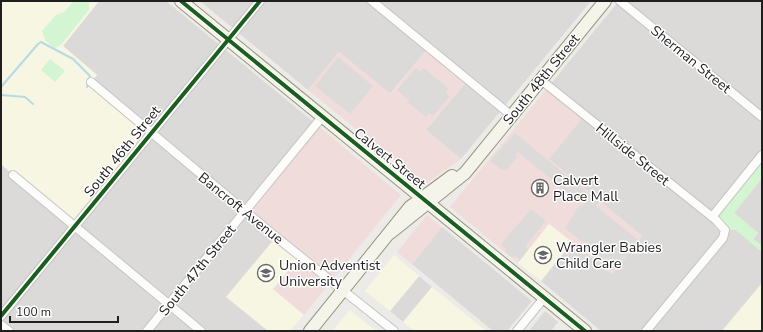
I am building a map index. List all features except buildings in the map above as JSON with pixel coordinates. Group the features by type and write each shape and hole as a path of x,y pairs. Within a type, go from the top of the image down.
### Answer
{"main road":[{"name":"Calvert Street","path":"181,1 585,331"},
{"name":"South 48th Street","path":"310,331 344,292 390,234 425,200 459,179 605,1"}],"street":[{"name":"South 46th Street","path":"1,316 260,1"},
{"path":"372,1 512,116"},
{"name":"Sherman Street","path":"620,1 762,116"},
{"name":"Hillside Street","path":"541,80 712,217 725,230 723,238 646,331"},
{"name":"Bancroft Avenue","path":"91,82 245,211 394,331"},
{"name":"South 47th Street","path":"147,331 322,117"},
{"path":"712,217 762,155"},
{"path":"13,175 201,331"},
{"path":"517,331 544,298"},
{"path":"1,325 8,331"}],"shaded area":[{"path":"1,1 99,1 63,46 97,75 91,82 151,133 74,227 1,164"},
{"path":"99,1 166,1 316,124 300,257 273,289 304,315 290,331 1,331 1,164 13,175 97,75 63,46"},
{"path":"200,1 591,1 461,159 426,130 468,80 428,48 390,94 339,52 308,90"},
{"path":"619,1 762,1 762,155 712,217 736,230 762,252 762,283 722,331 601,331 541,281 572,242 612,274 642,236 549,159 549,86"},
{"path":"428,48 468,80 426,130 461,159 427,183 421,182 308,90 339,52 391,94"},
{"path":"338,57 373,86 350,114 315,86"},
{"path":"416,68 420,71 424,68 448,88 446,92 450,96 433,116 429,113 426,117 407,102 410,97 407,99 397,90"},
{"path":"549,86 585,115 549,159 642,236 612,274 549,224 518,263 450,207"},
{"path":"316,124 401,195 304,315 273,289 300,256 245,211"},
{"path":"515,133 599,202 596,206 638,240 615,269 565,228 579,206 583,205 585,202 581,194 575,199 519,153 520,150 515,155 517,157 506,171 504,169 502,170 490,161"},
{"path":"762,178 762,246 753,239 758,233 734,213"},
{"path":"531,209 546,221 526,245 528,250 520,260 515,256 511,257 505,252 506,249 501,244"},
{"path":"427,215 442,227 412,264 397,252"},
{"name":"Wrangler Babies Child Care","path":"549,224 572,242 541,281 518,263"},
{"path":"442,227 532,301 507,331 493,331 412,264"},
{"name":"Union Adventist University","path":"276,237 300,257 273,289 304,315 290,331 268,331 226,297"},
{"name":"Union Adventist University","path":"394,255 419,276 390,311 365,291"},
{"path":"419,276 432,287 403,322 390,311"},
{"path":"762,283 762,331 722,331"},
{"name":"Union Adventist University","path":"432,287 486,331 414,331 403,322"},
{"name":"Union Adventist University","path":"350,310 376,331 332,331"},
{"path":"545,311 558,322 551,331 529,331"}],"green space":[{"path":"74,1 89,1 89,10 61,45 54,48 45,40 42,31 56,15 64,12"},
{"path":"50,59 65,71 55,82 41,70"},
{"path":"762,155 762,178 734,213 758,233 753,239 762,246 762,252 736,230 725,230 712,217"}],"waterway":[{"path":"1,87 41,42 73,59 90,76 87,87"},
{"path":"1,95 25,97 33,104"}],"cycle path":[{"path":"181,1 585,331"},
{"path":"1,316 260,1"}],"place":[{"name":"Calvert Place Mall","path":"540,188"},
{"name":"Wrangler Babies Child Care","path":"543,255"},
{"name":"Union Adventist University","path":"266,273"}]}
